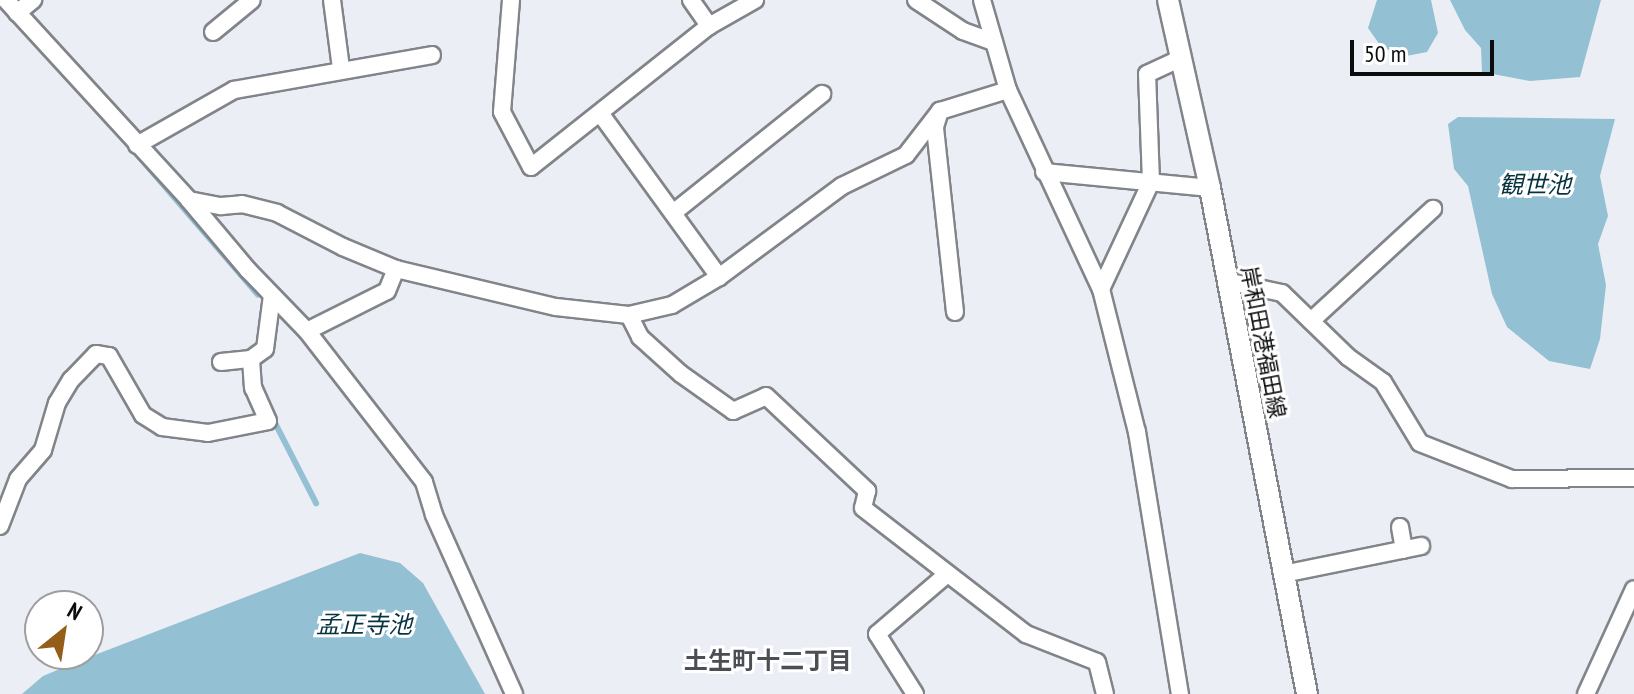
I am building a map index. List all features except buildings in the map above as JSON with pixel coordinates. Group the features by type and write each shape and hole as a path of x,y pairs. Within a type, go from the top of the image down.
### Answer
{"street":[{"path":"33,0 12,6 307,331 424,482 434,515 514,694"},
{"path":"332,0 341,68"},
{"path":"511,0 502,112 531,167 709,26 755,0"},
{"path":"691,0 709,26"},
{"path":"916,0 963,31 994,42"},
{"path":"982,0 1008,90 1101,289 1137,432 1177,694"},
{"name":"岸和田港福田線","path":"1168,0 1210,188 1307,694"},
{"path":"213,32 248,1"},
{"path":"137,145 234,90 341,68 432,55"},
{"path":"1101,289 1151,182 1147,74 1164,63 1182,58"},
{"path":"189,200 221,206 242,204 277,213 343,247 396,269 556,307 629,315 672,305 719,277 842,186 906,155 940,111 1008,90"},
{"path":"673,213 822,94"},
{"path":"940,111 935,127 955,312"},
{"path":"600,113 719,277"},
{"path":"1044,172 1210,188"},
{"path":"1311,321 1433,209"},
{"path":"307,331 387,291 396,269"},
{"path":"1226,281 1282,293 1348,357 1383,382 1420,443 1512,479 1634,478"},
{"path":"221,362 251,359 265,349 272,295"},
{"path":"629,315 640,337 681,374 733,411 766,396 867,491 863,508 1026,634 1097,662 1105,694"},
{"path":"0,526 18,479 43,450 57,403 71,380 96,354 109,356 143,415 162,427 208,433 268,421 253,388 251,359"},
{"path":"1283,574 1413,548 1400,527"},
{"path":"915,694 877,634 946,575"},
{"path":"1586,694 1634,589"}],"water":[{"path":"1377,0 1431,0 1438,33 1427,52 1401,57 1380,45 1368,28"},
{"path":"1450,0 1601,0 1580,77 1530,81 1482,72 1481,48 1465,30"},
{"name":"観世池","path":"1458,117 1615,119 1600,176 1608,216 1598,244 1606,285 1600,339 1590,369 1549,361 1507,327 1492,294 1468,186 1454,169 1448,124"},
{"name":"孟正寺池","path":"360,553 400,563 423,583 485,694 22,694 43,676 57,670 104,670 104,651"}],"waterway":[{"path":"130,146 258,295"},
{"path":"272,417 316,503"}],"district":[{"name":"土生町十二丁目","path":"768,661"}]}
